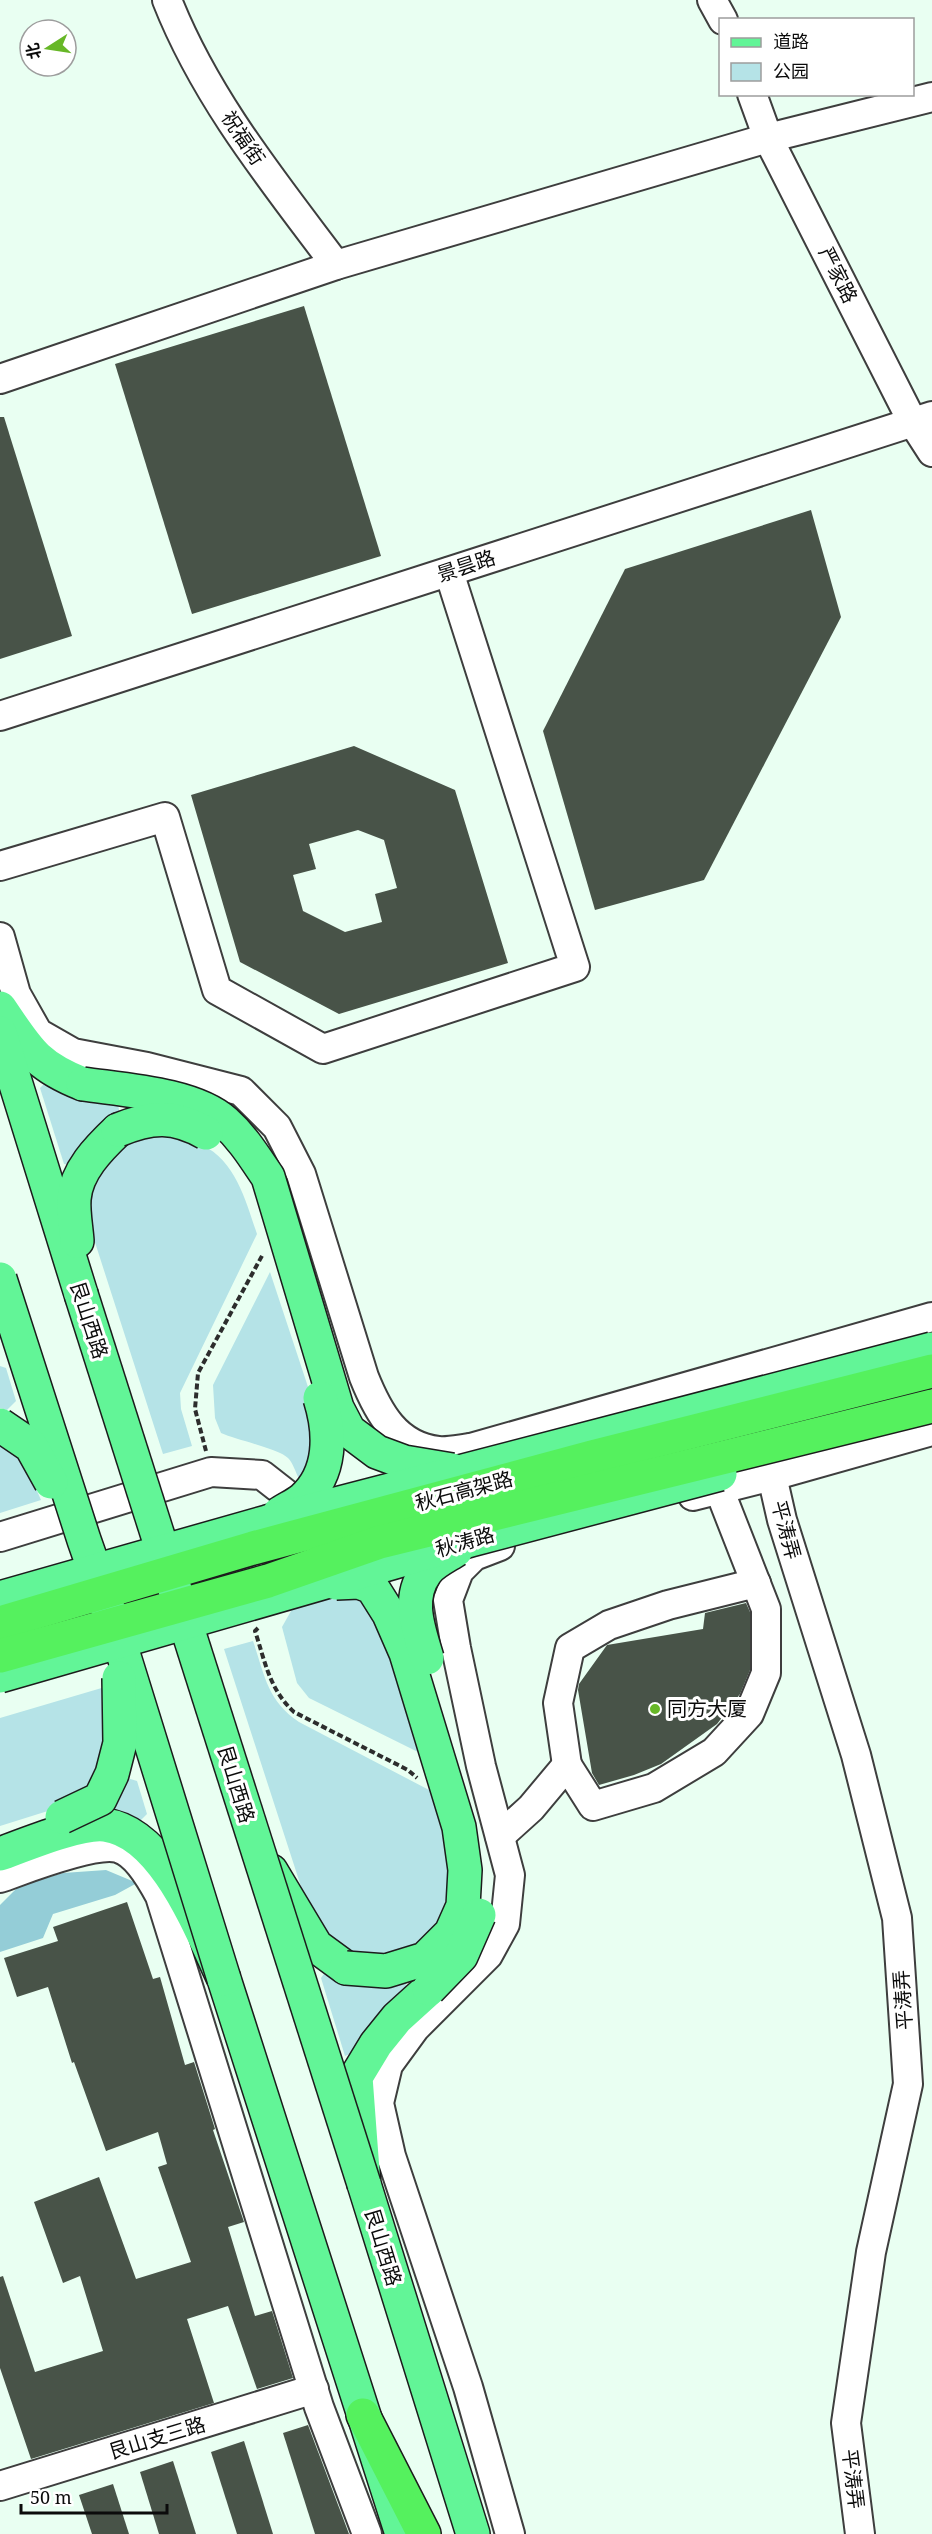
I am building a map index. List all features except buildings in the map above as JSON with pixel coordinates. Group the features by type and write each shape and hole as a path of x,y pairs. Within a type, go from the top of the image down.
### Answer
{"highway":[{"name":"秋石高架路","path":"0,1623 253,1548 603,1454 932,1371"},
{"name":"秋石高架路","path":"0,1656 268,1581 380,1542 932,1406"},
{"path":"363,2415 424,2534"}],"main road":[{"path":"0,1008 32,1054 57,1073 83,1083 168,1097 199,1108 224,1121 246,1144 268,1177 338,1408 349,1431 377,1452 404,1462 470,1472"},
{"name":"艮山西路","path":"0,1033 473,2534"},
{"path":"81,1294 74,1198 81,1174 96,1151 118,1130 142,1121 169,1119 189,1124 212,1137 236,1157 256,1187 324,1409 329,1442 325,1465 316,1483 303,1499 267,1522"},
{"path":"0,1280 84,1540 118,1637 224,1979 402,2534"},
{"path":"0,1319 0,1331"},
{"path":"0,1598 267,1522 470,1472 932,1349"},
{"name":"秋涛路","path":"0,1676 325,1583 485,1543 932,1419"},
{"path":"0,1425 31,1446 84,1540"},
{"path":"364,2184 356,2077 376,2044 397,2018 461,1956 472,1934 484,1898 482,1859 476,1822 415,1617 417,1588 427,1570 485,1543"},
{"path":"255,1845 316,1946 346,1968 386,1971 425,1959 451,1934 463,1906 465,1870 459,1827 406,1653 389,1614 372,1587 359,1582 325,1583"},
{"path":"0,1837 62,1817 100,1798 112,1774 120,1743 118,1637"},
{"path":"0,1854 68,1830 105,1825 131,1834 153,1852 168,1874 191,1912 224,1979"}],"street":[{"name":"祝福街","path":"167,0 182,40 235,130 336,265"},
{"path":"712,0 722,18"},
{"name":"严家路","path":"753,96 768,138 922,419 932,452"},
{"path":"0,379 336,265 768,138 932,97"},
{"name":"景昙路","path":"0,716 922,419"},
{"path":"0,866 165,817 217,990 323,1049 575,967 448,572"},
{"path":"0,937 16,994 38,1033 73,1053 147,1067 241,1091 277,1127 301,1174 375,1406 393,1430 415,1444 439,1451 470,1472 485,1543"},
{"path":"300,1526 470,1472 932,1317"},
{"path":"510,2534 468,2387 391,2156 379,2103 388,2065 416,2028 488,1955 506,1924 510,1875 476,1745 448,1600 459,1571 485,1543 772,1476 932,1431"},
{"path":"0,1537 211,1472 262,1474 285,1493 300,1526 305,1578 278,1610 0,1689"},
{"name":"平涛弄","path":"772,1476 782,1520 856,1755 897,1918 908,2084 871,2252 846,2423 860,2534"},
{"path":"719,1489 756,1583 766,1609 766,1673 749,1714 714,1752 654,1788 592,1806 567,1765 558,1703 570,1648 609,1625 668,1605 756,1583"},
{"path":"500,1836 531,1808 567,1765"},
{"path":"0,1878 88,1850 118,1848 144,1868 160,1896 314,2390 367,2534"},
{"name":"艮山支三路","path":"0,2486 314,2390"}],"path":[{"path":"211,1472 195,1409 198,1373 267,1246"},
{"path":"278,1610 255,1631 270,1678 281,1700 294,1712 408,1770 422,1782"}],"green space":[{"path":"48,1080 118,1104 120,1116 74,1166 64,1164 40,1088"},
{"path":"162,1133 202,1145 223,1161 238,1184 257,1234 180,1393 181,1409 192,1446 163,1454 92,1233 88,1181 122,1144"},
{"path":"270,1272 311,1396 315,1454 299,1479 288,1458 276,1451 221,1433 215,1418 213,1385"},
{"path":"0,1366 6,1368 16,1401 7,1410 0,1408"},
{"path":"0,1440 21,1460 41,1500 0,1513"},
{"path":"343,1590 356,1594 370,1606 383,1630 420,1753 309,1698 297,1683 282,1627 295,1604"},
{"path":"253,1641 268,1686 288,1714 299,1722 431,1791 446,1842 451,1873 444,1921 412,1949 378,1956 345,1950 320,1931 306,1902 224,1649"},
{"path":"105,1687 113,1724 102,1770 82,1794 51,1810 0,1826 0,1718"},
{"path":"127,1778 137,1781 147,1814 138,1823 109,1814"},
{"path":"328,1968 385,1986 406,1983 407,1993 357,2051 345,2056 321,1978"}],"shaded area":[{"path":"106,1870 137,1883 115,1895 53,1914 43,1938 0,1952 0,1905 19,1886 63,1873"}],"place":[{"name":"同方大厦","path":"655,1709"}]}
